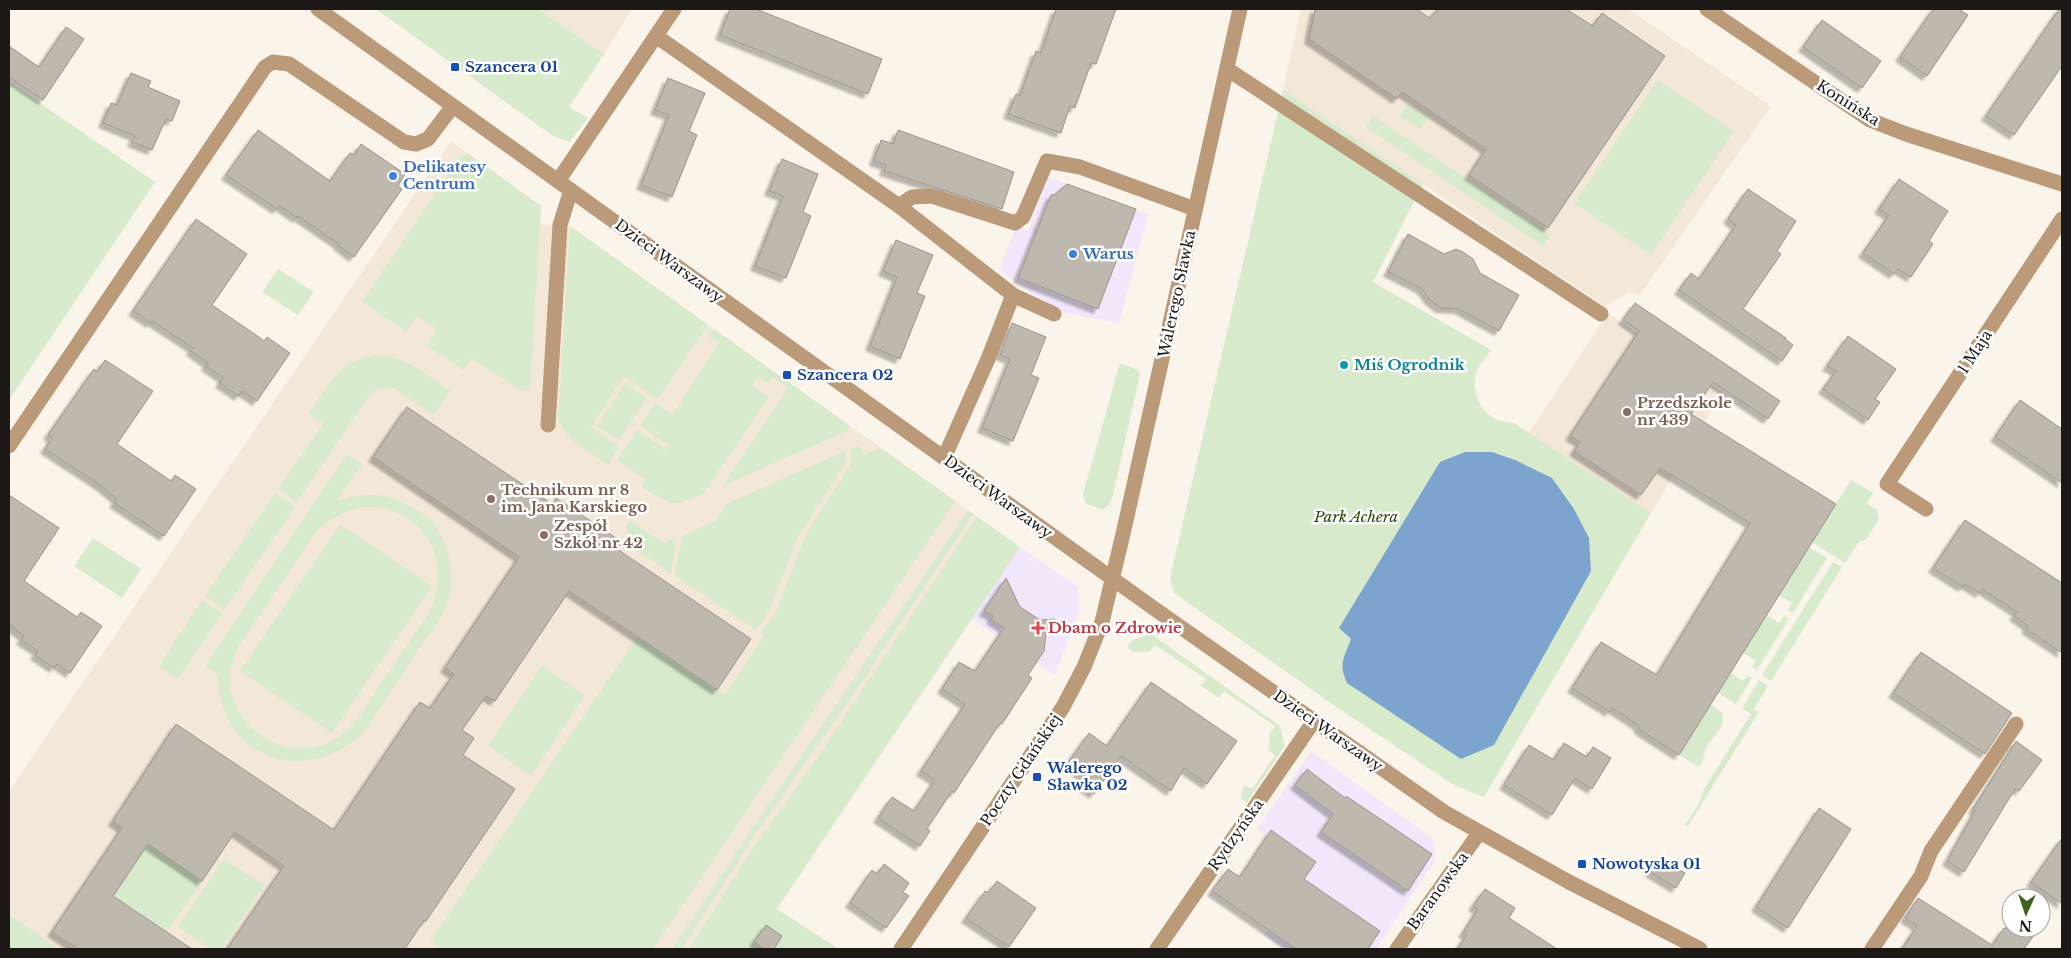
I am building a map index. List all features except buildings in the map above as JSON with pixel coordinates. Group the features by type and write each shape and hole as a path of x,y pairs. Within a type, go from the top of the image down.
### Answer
{"street":[{"name":"Dzieci Warszawy","path":"318,9 333,13 453,106 1112,578 1444,812 1569,882 1697,949"},
{"path":"558,181 674,9"},
{"name":"Walerego Sławka","path":"1112,578 1240,9"},
{"name":"Konińska","path":"1707,9 1870,120 1906,134 2062,184"},
{"path":"656,36 899,206 1013,295 1054,314"},
{"path":"9,446 265,67 273,62 289,64 404,142 416,144 428,139 453,106"},
{"path":"1227,69 1601,314"},
{"path":"899,206 912,197 932,196 1014,223 1023,217 1047,161 1080,167 1195,209"},
{"path":"548,426 560,225 571,190"},
{"name":"1 Maja","path":"1926,509 1887,484 2062,219"},
{"path":"944,458 988,359 1013,295"},
{"name":"Poczty Gdańskiej","path":"901,949 1071,693 1084,667 1102,622 1112,578"},
{"name":"Rydzyńska","path":"1157,949 1314,721"},
{"path":"1872,949 1921,876 1931,851 2016,724"},
{"name":"Baranowska","path":"1396,949 1479,833"}],"shaded area":[{"path":"538,9 632,9 604,54"},
{"path":"1301,9 1628,9 1771,106 1640,295 1629,293 1604,306 1283,90"},
{"path":"451,141 541,206 540,224 570,226 1020,547 749,949 9,949 9,791"},
{"path":"1049,177 1148,214 1119,323 1056,311 999,270 1016,227 1028,231"},
{"name":"Przedszkole nr 439","path":"1608,313 1722,392 1651,513 1529,433"},
{"path":"1020,547 1078,587 1079,613 1055,675 971,618"},
{"path":"1311,751 1432,838 1436,859 1376,949 1284,949 1264,936 1315,862 1271,830 1267,835 1257,829"}],"green space":[{"path":"376,9 538,9 604,54 569,107 588,118 569,142 553,136"},
{"path":"1658,80 1734,131 1651,255 1574,203"},
{"path":"9,82 155,182 9,400"},
{"name":"Park Achera","path":"1283,90 1423,184 1373,282 1491,350 1479,366 1475,385 1480,404 1491,416 1497,420 1514,423 1651,513 1484,797 1454,785 1338,708 1174,593 1170,578"},
{"path":"1407,103 1428,117 1420,129 1399,116"},
{"path":"1373,116 1551,235 1543,246 1366,127"},
{"path":"469,154 541,206 530,389 522,391 472,359 463,370 427,345 437,329 417,316 406,331 362,302 459,157"},
{"path":"570,226 708,325 658,399 624,376 591,427 619,447 608,465 573,439 558,419"},
{"path":"278,269 314,292 298,315 262,292"},
{"path":"714,329 850,426 851,429 722,486 788,388 772,377 767,383 758,377 752,385 769,397 703,494 679,503 670,503 641,487 646,480 617,460 637,430 666,450 669,445 640,426 655,403 673,414 719,343 709,336"},
{"path":"377,355 388,356 407,363 450,391 434,415 394,388 376,390 368,397 297,502 278,489 323,424 309,413 330,383 344,368 364,358"},
{"path":"1120,363 1138,370 1140,374 1113,495 1109,505 1103,510 1085,503 1083,494"},
{"path":"625,383 647,398 619,440 597,426"},
{"path":"859,445 864,455 880,448 955,501 653,949 441,949 430,942 638,636 725,695 764,636 761,633 775,614 806,534 851,464 851,449"},
{"path":"845,451 846,462 799,535 768,613 756,630 675,576 682,536 715,521 726,504"},
{"path":"347,454 362,464 337,501 370,495 399,501 420,512 430,520 444,540 450,564 451,589 442,614 360,736 337,751 313,759 289,760 267,755 248,743 232,726 222,703 218,675 205,666","holes":["361,507 382,508 400,514 415,524 427,537 435,552 438,570 437,590 431,610 361,714 344,733 319,746 301,749 282,746 266,739 251,727 239,713 232,695 230,676 238,647 321,527 348,511"]},
{"path":"1851,480 1873,493 1867,504 1877,510 1879,519 1866,540 1859,542 1845,563 1812,542"},
{"path":"275,493 295,507 225,609 205,596"},
{"path":"968,511 973,514 870,670 754,836 682,949 672,949 776,793"},
{"path":"977,517 1020,547 777,909 839,949 689,949 754,847 814,763"},
{"path":"630,521 664,543 676,538 671,573 627,544 630,539 626,527"},
{"path":"340,524 432,586 332,733 240,671"},
{"path":"93,538 141,569 122,598 74,566"},
{"path":"1809,547 1827,558 1793,613 1788,610 1792,603 1779,595"},
{"path":"1833,562 1842,567 1771,681 1762,675"},
{"path":"202,600 222,614 178,679 159,666"},
{"path":"1767,615 1779,623 1784,616 1789,619 1757,670 1752,667 1756,661 1743,653"},
{"path":"1151,634 1280,726 1285,746 1247,802 1241,799 1241,793 1245,785 1252,789 1275,755 1268,750 1270,733 1275,726 1224,691 1219,698 1201,686 1206,679 1155,645 1150,651 1134,652 1127,647 1133,640"},
{"path":"542,666 585,695 531,776 488,746"},
{"path":"1731,673 1743,681 1747,675 1752,678 1736,704 1718,693"},
{"path":"1759,680 1768,686 1754,709 1759,712 1688,826 1685,825 1698,805 1704,789 1751,714 1742,708"},
{"path":"1711,704 1722,713 1723,719 1720,729 1707,747 1699,767 1679,755"},
{"path":"148,844 202,881 167,932 113,896"},
{"path":"224,859 264,885 222,949 211,949 178,927"},
{"path":"9,915 59,949 9,949"}],"water":[{"path":"1465,452 1492,452 1515,460 1552,478 1574,509 1589,538 1591,571 1494,745 1461,759 1347,683 1342,666 1351,639 1339,628 1440,462"}],"place":[{"name":"Szancera 01","path":"455,67"},
{"name":"Delikatesy Centrum","path":"393,176"},
{"name":"Warus","path":"1073,254"},
{"name":"Miś Ogrodnik","path":"1344,365"},
{"name":"Szancera 02","path":"787,375"},
{"name":"Przedszkole nr 439","path":"1627,412"},
{"name":"Technikum nr 8 im. Jana Karskiego","path":"491,499"},
{"name":"Zespół Szkół nr 42","path":"544,535"},
{"name":"Dbam o Zdrowie","path":"1038,628"},
{"name":"Walerego Sławka 02","path":"1037,777"},
{"name":"Nowotyska 01","path":"1582,864"}]}
